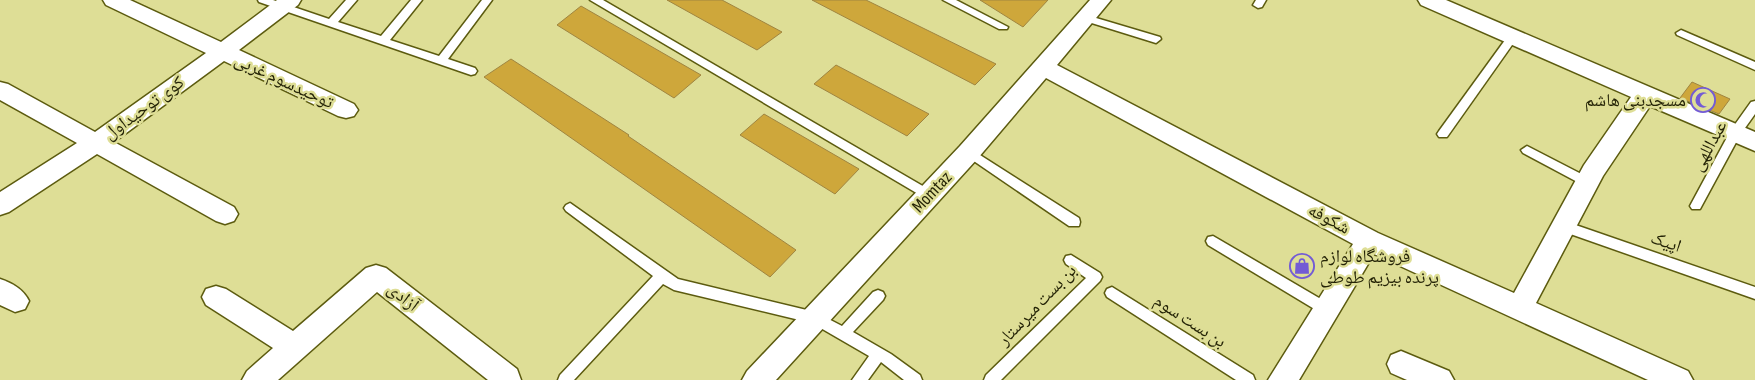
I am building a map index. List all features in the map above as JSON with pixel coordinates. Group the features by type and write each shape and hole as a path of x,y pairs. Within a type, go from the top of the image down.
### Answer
{"street":[{"name":"توحیدسوم غربی","path":"113,0 346,110"},
{"path":"1428,0 1755,142"},
{"name":"کوی توحیداول","path":"0,205 96,143 222,52 279,2"},
{"name":"Momtaz","path":"757,380 969,152 1093,9"},
{"name":"شکوفه","path":"1042,68 1369,240 1678,380"},
{"path":"0,90 225,214"},
{"path":"1520,308 1587,182 1644,95"},
{"path":"1283,380 1369,240"},
{"name":"آزادی","path":"257,380 376,276 506,378"},
{"path":"216,297 295,347"},
{"path":"1401,364 1439,380"}],"lane":[{"path":"331,23 352,0"},
{"path":"383,41 417,0"},
{"path":"441,61 487,0"},
{"path":"595,0 929,195"},
{"path":"948,0 1003,27"},
{"path":"279,2 331,23 471,72"},
{"path":"1093,9 1156,39"},
{"path":"1682,33 1755,66"},
{"path":"1443,134 1512,38"},
{"name":"عبداللهی","path":"1696,206 1735,133 1755,104"},
{"path":"1528,150 1587,182"},
{"path":"969,152 1074,222"},
{"path":"570,208 674,284 815,318 879,354 915,380"},
{"name":"اپیک","path":"1564,226 1755,293"},
{"path":"1213,241 1326,309"},
{"name":"بن بست میرستار","path":"991,380 1094,278 1070,260"},
{"path":"565,380 663,276"},
{"name":"بن بست سوم","path":"1112,293 1248,380"},
{"path":"843,334 878,296"},
{"path":"859,380 879,354"}],"building":[{"path":"667,0 722,0 782,32 757,50"},
{"path":"812,0 866,0 996,64 975,85"},
{"path":"980,0 1048,0 1023,27"},
{"path":"581,6 701,75 674,98 557,25"},
{"path":"511,59 629,135 796,250 770,277 484,77"},
{"path":"836,65 929,114 907,136 814,84"},
{"name":"مسجدبنی هاشم","path":"1692,82 1730,99 1719,114 1680,98"},
{"path":"764,114 859,169 835,194 740,135"}],"place":[{"name":"مسجدبنی هاشم","path":"1703,100"},
{"name":"فروشگاه لوازم پرنده بیزیم طوطی","path":"1302,266"}]}
